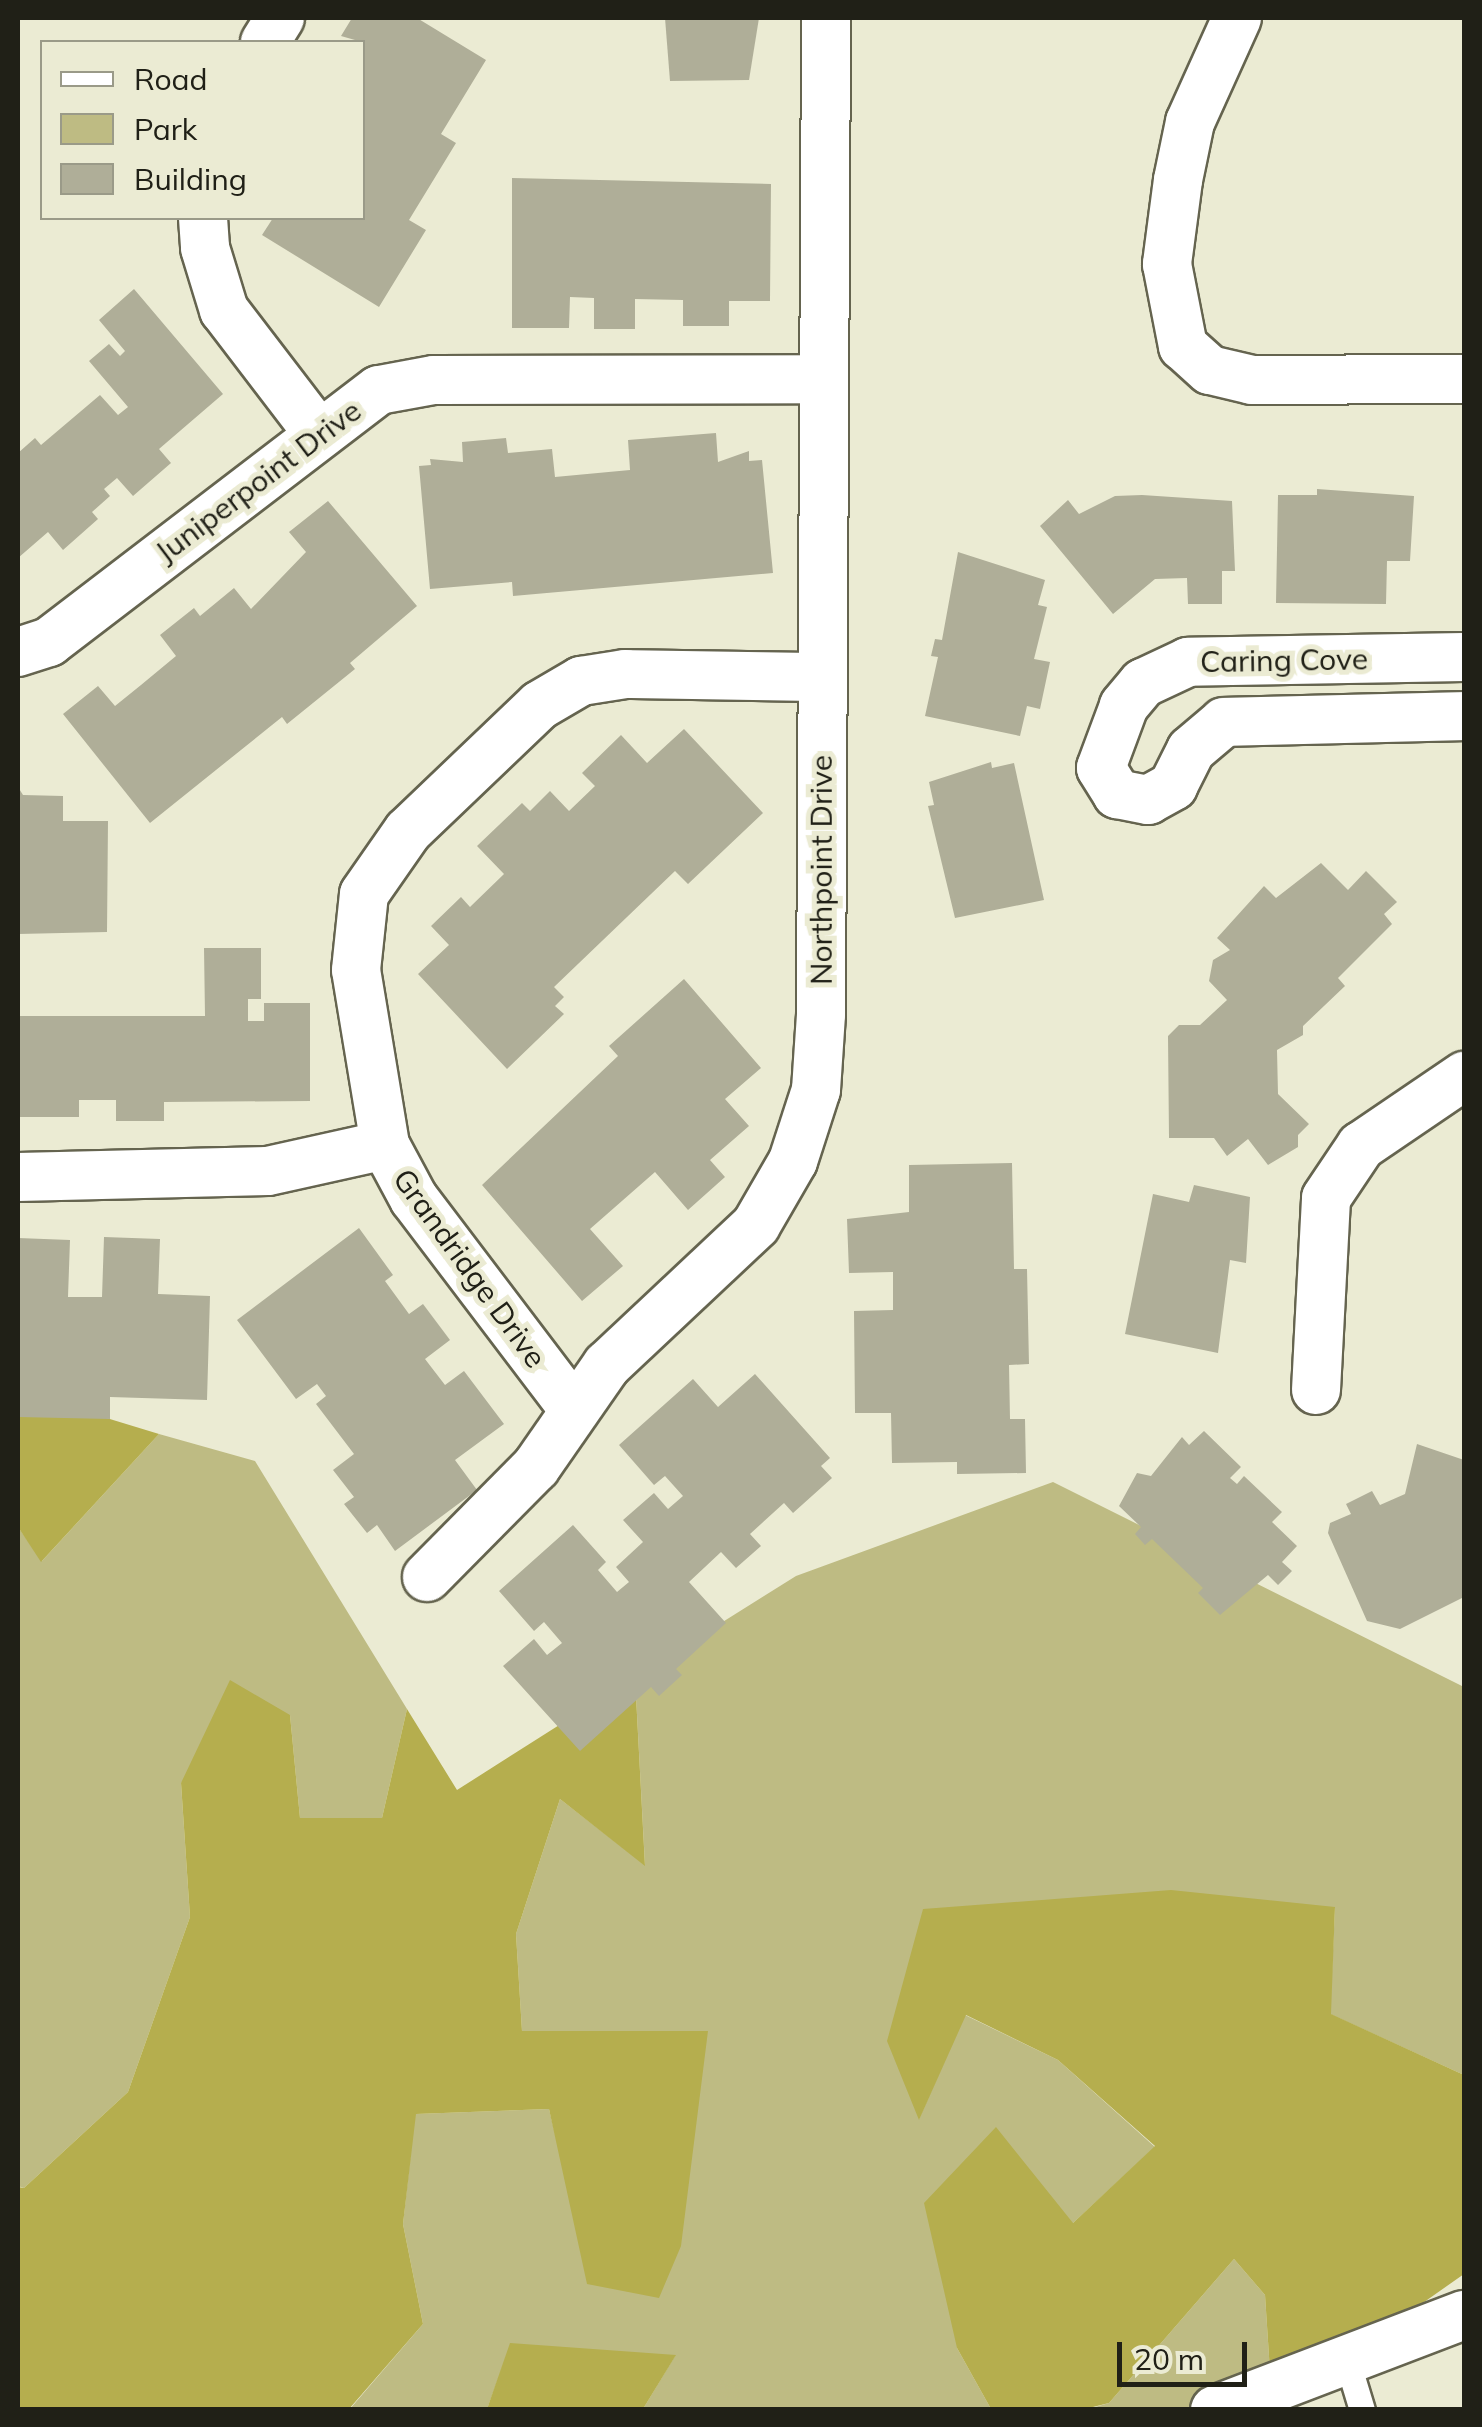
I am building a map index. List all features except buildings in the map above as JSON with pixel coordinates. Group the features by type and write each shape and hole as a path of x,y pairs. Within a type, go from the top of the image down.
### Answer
{"street":[{"path":"265,40 280,18"},
{"name":"Northpoint Drive","path":"427,1577 536,1468 572,1407 607,1364 756,1225 806,1126 822,1014 826,18"},
{"path":"1237,18 1190,122 1178,180 1167,264 1183,346 1210,370 1252,380 1464,379"},
{"path":"203,220 204,248 224,310 318,433"},
{"name":"Juniperpoint Drive","path":"18,652 49,642 318,433 380,390 406,382 824,379"},
{"name":"Caring Cove","path":"1464,657 1188,662 1142,684 1124,706 1102,768 1117,794 1148,800 1174,786 1191,750 1224,722 1464,716"},
{"name":"Grandridge Drive","path":"572,1407 414,1200 385,1145 354,945 368,884 408,831 540,705 581,681 625,674 822,677"},
{"path":"1316,1390 1326,1198 1361,1146 1464,1076"},
{"path":"18,1177 268,1171 385,1145"},
{"path":"1215,2410 1346,2356 1464,2315"}],"lane":[{"path":"1346,2356 1362,2410"}],"green space":[{"path":"159,1434 255,1461 407,1709 382,1818 300,1818 290,1715 181,1783 190,1917 128,2092 24,2188 18,2186 18,1527 42,1561"},
{"path":"1053,1482 1464,1687 1464,2075 1330,2014 1335,1908 923,1909 919,2119 965,2015 1058,2060 1155,2147 1073,2223 957,2348 991,2409 643,2409 675,2356 511,2344 487,2409 349,2410 423,2324 403,2224 415,2114 549,2109 566,2179 695,2105 707,2031 522,2031 516,1934 560,1799 645,1865 635,1677 796,1576"},
{"path":"1234,2259 1265,2295 1271,2387 1250,2409 1085,2410 1109,2403"}],"shaded area":[{"path":"18,1391 159,1434 41,1562 18,1527"},
{"path":"635,1677 645,1866 560,1799 516,1934 522,2031 708,2031 681,2246 659,2298 587,2284 549,2109 416,2114 403,2224 423,2324 349,2409 18,2410 18,2187 24,2188 128,2092 190,1917 181,1783 230,1680 290,1715 300,1818 382,1818 407,1709 457,1790"},
{"path":"1171,1890 1335,1907 1331,2014 1464,2075 1464,2274 1346,2357 1271,2387 1265,2295 1234,2259 1109,2403 1085,2409 991,2409 957,2348 924,2203 996,2127 1073,2223 1155,2146 1058,2060 966,2015 919,2120 887,2041 923,1909"},
{"path":"510,2343 676,2355 643,2409 487,2409"}]}
